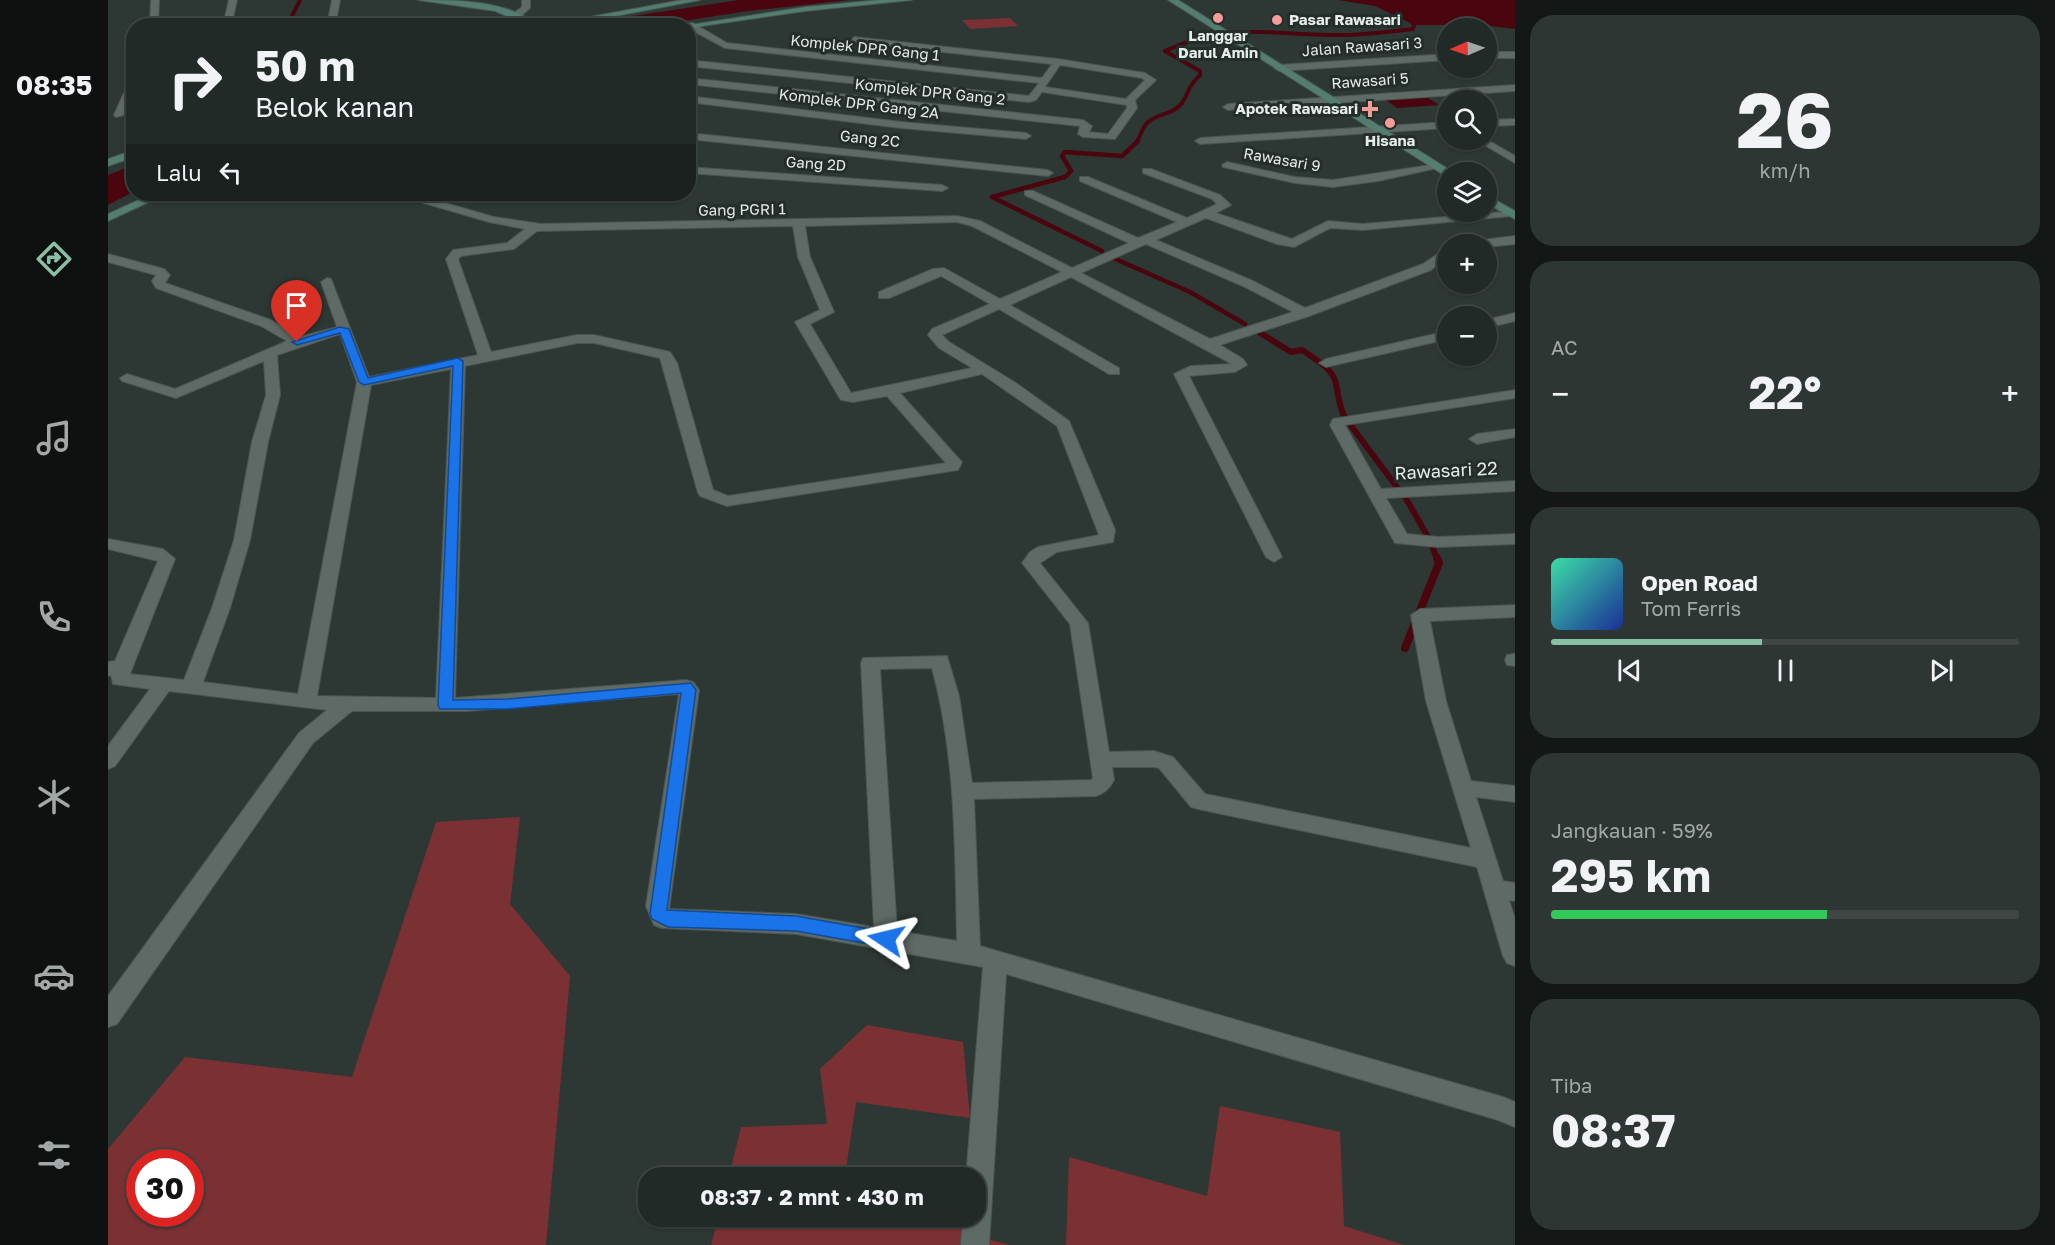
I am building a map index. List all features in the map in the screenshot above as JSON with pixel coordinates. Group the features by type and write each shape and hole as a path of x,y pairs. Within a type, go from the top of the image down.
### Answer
{"street":[{"path":"154,18 155,0"},
{"path":"229,18 233,0"},
{"path":"333,18 336,0"},
{"path":"422,0 460,2 518,14 524,18"},
{"path":"518,14 526,8 526,0"},
{"path":"591,18 696,0"},
{"path":"696,25 828,7 908,0"},
{"path":"1172,0 1437,167"},
{"name":"Komplek DPR Gang 1","path":"696,30 725,45 1041,85 1131,102"},
{"path":"854,40 1058,62 1150,78 1151,80 1131,102"},
{"path":"1497,56 1515,55"},
{"name":"Jalan Rawasari 3","path":"1279,68 1437,58"},
{"path":"696,64 1033,98 1058,62"},
{"name":"Komplek DPR Gang 2","path":"696,82 1083,123 1087,126 1083,134 1106,138 1111,137 1132,108 1131,102"},
{"path":"875,102 888,85"},
{"name":"Rawasari 5","path":"1227,107 1515,88"},
{"path":"999,114 1008,97"},
{"path":"119,115 126,100"},
{"name":"Komplek DPR Gang 2A","path":"696,100 900,125 1026,136"},
{"path":"1497,123 1515,122"},
{"path":"1200,141 1437,127"},
{"name":"Gang 2C","path":"696,137 1048,173"},
{"path":"1497,149 1515,160"},
{"path":"108,163 126,156"},
{"name":"Rawasari 9","path":"1227,165 1319,183 1370,179 1437,167"},
{"name":"Gang 2D","path":"696,171 942,188"},
{"path":"963,791 1096,788 1104,780 1079,623 1031,563 1033,558 1041,552 1057,546 1087,544 1107,538 1107,530 1064,424 984,369 938,341 935,335 937,332 1071,273 1139,240 1225,205 1224,202 1147,171"},
{"path":"1084,179 1185,221"},
{"path":"1029,194 1249,284 1304,313"},
{"path":"108,218 145,201"},
{"name":"Gang PGRI 1","path":"428,201 493,220 533,228 969,220 1209,344 1240,365 1183,371 1182,378 1274,556"},
{"path":"1497,204 1511,211"},
{"path":"1207,214 1281,241 1294,243 1329,224 1363,227 1511,211"},
{"path":"800,224 804,257 827,312 802,322 846,397 853,398 890,391 984,369"},
{"path":"485,356 452,258 456,252 510,246 533,228"},
{"path":"1497,242 1515,240"},
{"path":"108,258 160,272 164,275 158,281 160,285 267,323 297,342"},
{"path":"1209,344 1304,313 1428,267 1437,259"},
{"path":"884,295 940,272 1000,303 1114,371"},
{"path":"307,700 364,382 327,282"},
{"path":"1497,321 1515,317"},
{"path":"127,378 176,394 297,342 344,329"},
{"path":"364,382 458,361 585,338 665,355 670,363 706,493 727,501 953,467 954,462 948,454 890,391"},
{"path":"1326,363 1437,338"},
{"path":"191,687 221,608 242,540 257,454 273,395 270,353"},
{"path":"445,705 458,361"},
{"path":"1515,394 1338,422 1338,430 1378,494 1401,538 1438,542 1515,539"},
{"path":"1477,439 1515,434"},
{"name":"Rawasari 22","path":"1378,494 1515,486"},
{"path":"108,544 156,553 167,560 115,668 120,679 123,680 348,704 507,704 686,687 689,690 658,914 668,920 796,924 969,953 1503,1109 1515,1115"},
{"path":"1515,611 1420,615 1436,701 1484,860 1504,890 1515,956"},
{"path":"886,939 870,663 940,661 950,693 963,791 969,953"},
{"path":"108,760 164,684"},
{"path":"108,1016 306,738 348,704"},
{"path":"1100,760 1154,759 1166,762 1198,801 1484,860"},
{"path":"1463,788 1515,794"},
{"path":"975,1245 994,960"}],"shaded area":[{"path":"739,0 850,0 696,19 620,18"},
{"path":"1338,0 1515,0 1515,29 1497,27 1497,18 1437,18 1437,25 1414,25 1375,6"},
{"path":"1010,18 1018,26 970,29 962,20"},
{"path":"1425,96 1437,105 1397,108 1383,98"},
{"path":"126,168 126,196 108,205 108,175"},
{"path":"520,817 510,904 570,976 546,1245 108,1245 108,1149 185,1057 352,1077 436,822"},
{"path":"867,1025 963,1042 970,1118 856,1102 846,1167 731,1167 741,1127 827,1124 820,1069"},
{"path":"1220,1106 1340,1132 1344,1226 1404,1245 1066,1245 1069,1157 1207,1196"},
{"path":"716,1227 960,1227 961,1231 1009,1245 711,1245"}],"waterway":[{"path":"291,18 300,0"},
{"path":"1136,143 1148,122 1178,107 1192,83 1200,75 1200,71 1165,51 1187,42 1228,33 1341,35 1413,29 1414,25 1407,16"},
{"path":"1102,251 992,197 1065,177 1071,171 1062,156 1065,152 1122,156 1136,143"},
{"path":"1111,257 1190,292 1245,324"},
{"path":"1260,333 1291,352 1302,350 1318,360 1334,378 1345,418"},
{"path":"1349,423 1399,490"},
{"path":"1404,495 1428,537"},
{"path":"1432,546 1437,559"},
{"path":"1405,648 1439,563 1437,558"}],"place":[{"name":"Langgar Darul Amin","path":"1218,18"},
{"name":"Pasar Rawasari","path":"1277,20"},
{"name":"Apotek Rawasari","path":"1370,109"},
{"name":"Hisana","path":"1390,123"}],"route":[{"path":"297,342 344,329 364,382 458,361 445,705 507,704 686,687 689,690 657,906 658,914 668,920 796,924 886,939"}]}
